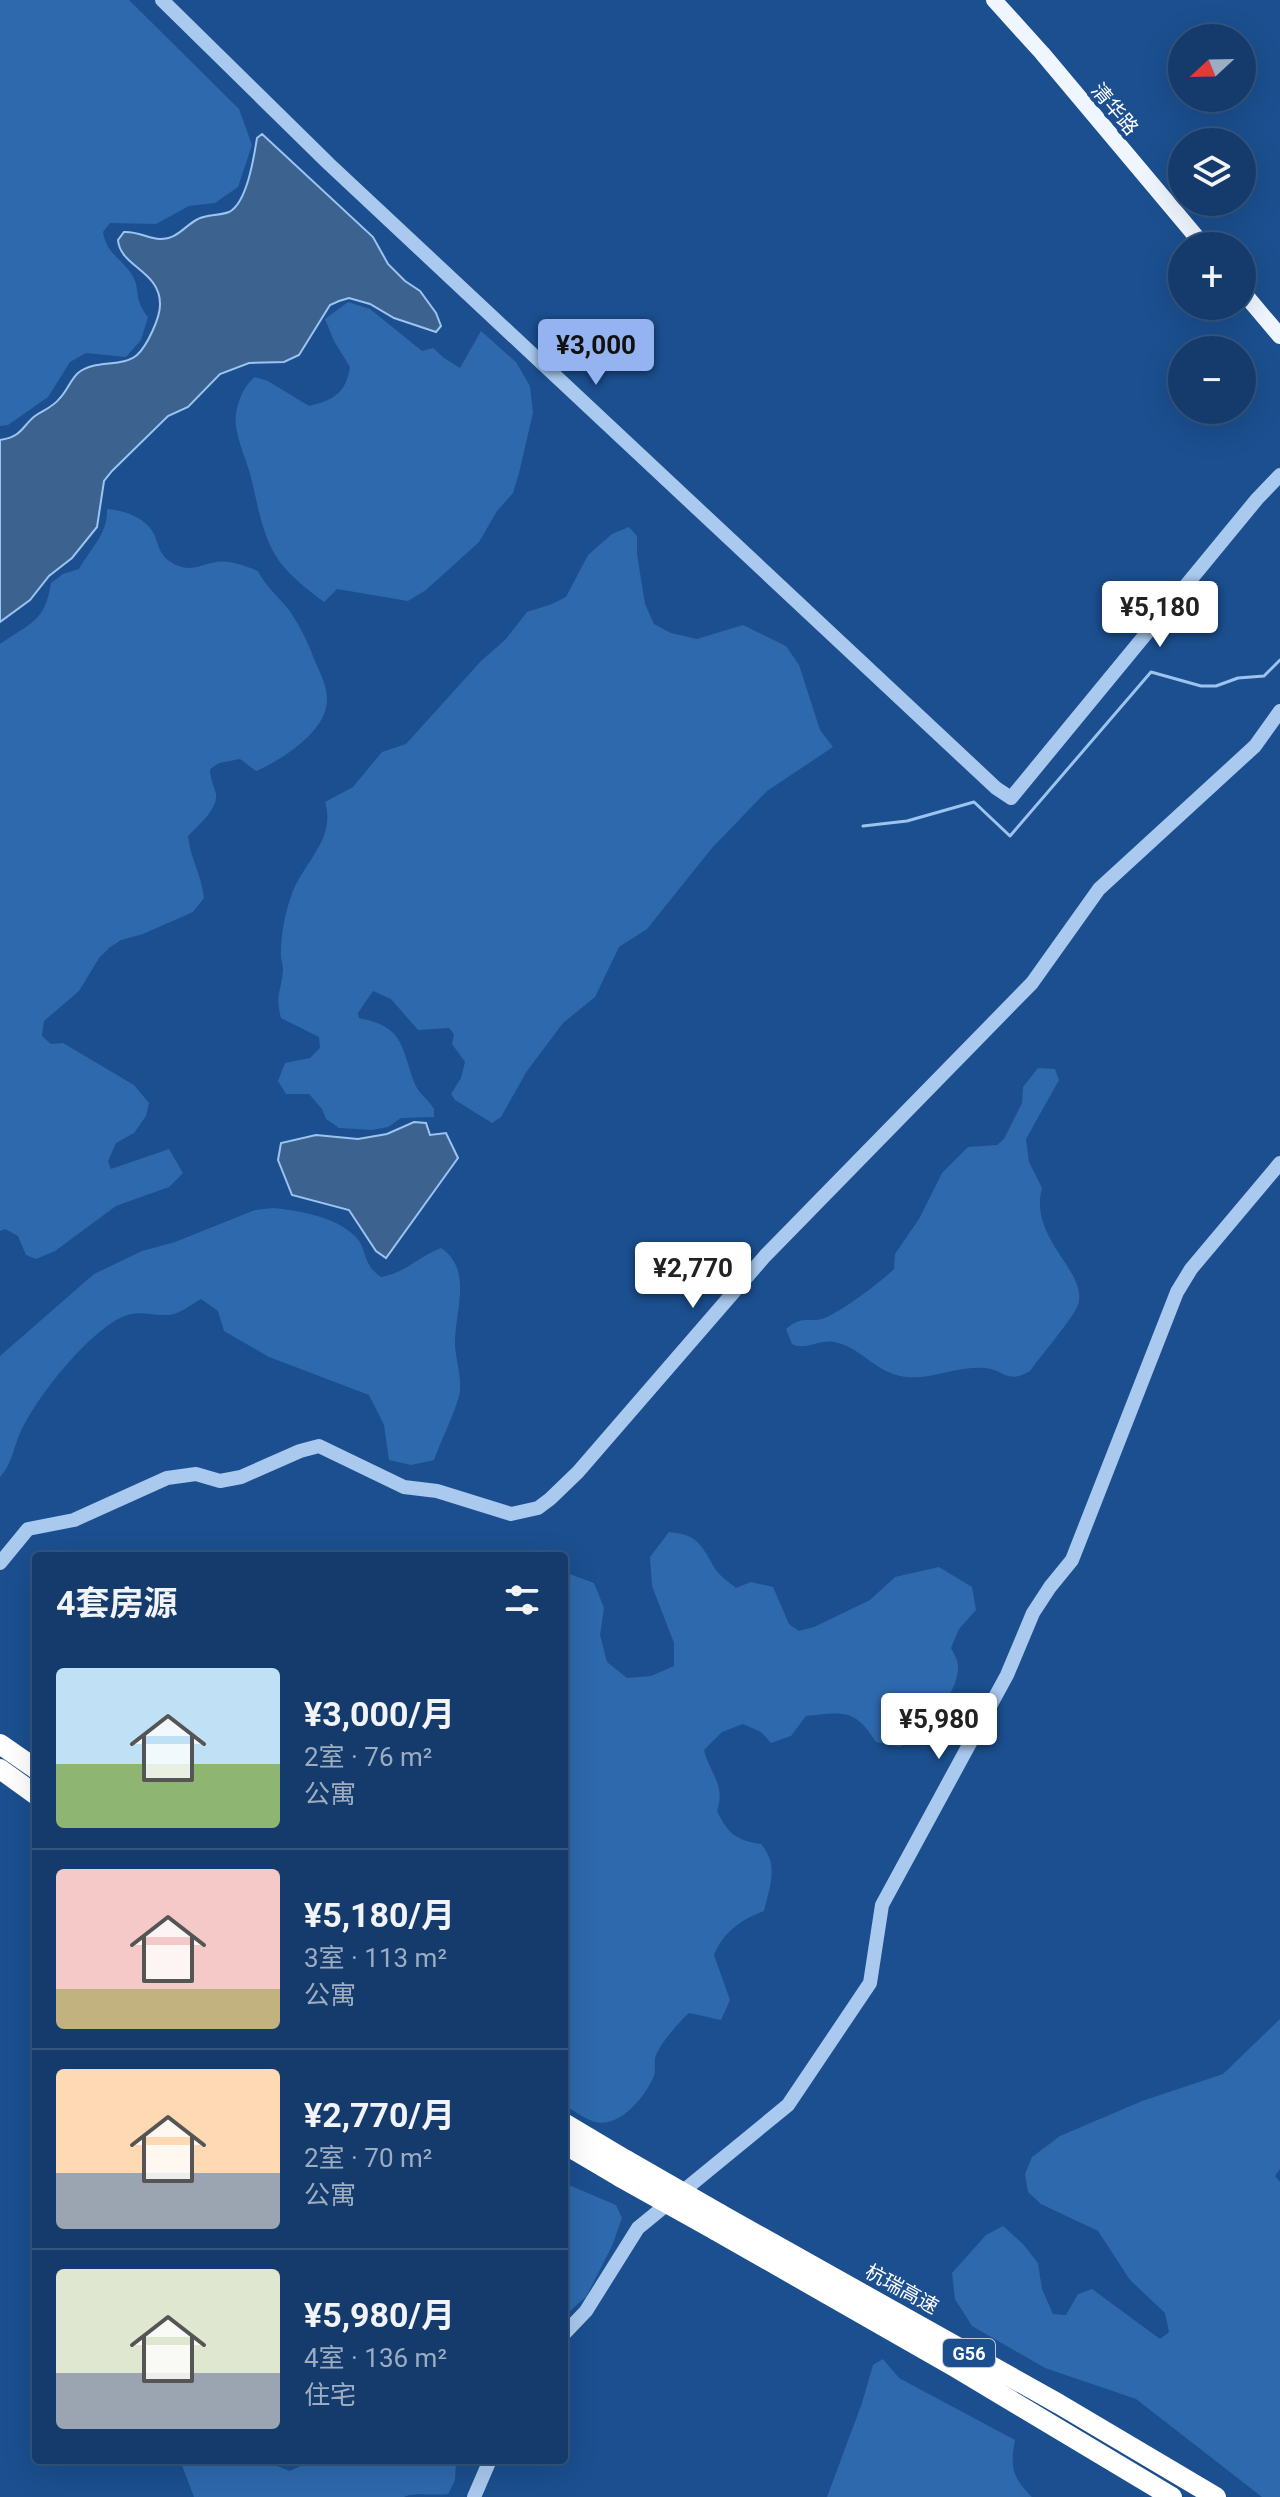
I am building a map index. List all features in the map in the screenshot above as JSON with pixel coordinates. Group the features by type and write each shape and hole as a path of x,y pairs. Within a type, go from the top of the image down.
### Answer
{"highway":[{"path":"0,1744 32,1766"},
{"path":"0,1769 32,1792"},
{"name":"杭瑞高速","path":"568,2126 623,2169"},
{"name":"杭瑞高速","path":"568,2146 623,2169 1059,2404 1216,2497"},
{"name":"杭瑞高速","path":"717,2222 1172,2497"}],"main road":[{"name":"清华路","path":"994,0 1192,232"},
{"path":"1256,308 1280,336"}],"street":[{"path":"162,0 340,175 996,788 1011,798 1280,475"},
{"path":"0,1563 28,1529 74,1520 167,1478 196,1474 220,1481 241,1477 319,1446 404,1487 437,1491 511,1514 538,1508 578,1472 765,1256 1032,983 1099,889 1255,746 1280,711"},
{"path":"568,2330 586,2311 638,2228 788,2105 870,1983 882,1905 1007,1675 1033,1613 1072,1560 1177,1292 1191,1269 1280,1163"},
{"path":"474,2497 488,2464"}],"shaded area":[{"path":"0,0 129,0 239,109 252,145 238,187 215,203 189,206 156,224 110,223 103,232 105,240 132,275 140,305 148,317 141,340 126,357 86,353 70,362 48,397 8,425 0,426"},
{"path":"262,134 373,237 388,264 420,291 436,313 441,326 436,332 349,298 330,305 299,355 284,362 249,363 220,374 188,407 168,416 112,471 104,481 97,527 72,558 49,576 30,600 0,622 0,440 17,434 54,404 78,373 92,366 131,359 141,351 158,317 159,294 148,277 126,257 118,240 124,232 166,238 176,235 202,217 229,212 245,190 257,138"},
{"path":"348,302 370,309 422,351 433,348 460,368 481,331 516,362 530,386 533,413 513,493 497,511 479,542 426,590 408,601 337,589 324,602 289,572 268,541 237,432 236,413 240,399 255,377 268,381 309,406 332,398 342,389 350,367 325,319"},
{"path":"107,509 131,514 147,524 161,552 180,567 227,562 258,571 300,627 323,679 327,700 320,723 301,743 278,760 256,771 240,759 219,763 210,769 216,800 206,817 188,836 204,898 193,912 121,940 109,948 99,958 79,991 44,1021 42,1036 51,1044 63,1043 134,1085 149,1103 146,1116 134,1133 116,1143 108,1161 111,1169 169,1149 183,1173 169,1187 116,1206 55,1251 36,1259 26,1255 18,1236 5,1229 0,1231 0,644 40,614 51,583 63,574 79,569 102,533"},
{"path":"629,527 637,536 645,604 654,624 671,633 697,639 743,625 786,646 799,665 820,730 833,747 767,791 712,848 647,929 619,947 595,997 563,1023 527,1071 501,1117 492,1123 455,1100 451,1094 461,1078 465,1062 452,1044 454,1034 449,1028 418,1030 391,999 373,991 358,1013 359,1018 385,1027 399,1040 416,1087 434,1109 434,1117 401,1118 388,1127 372,1130 339,1128 326,1119 309,1094 286,1094 278,1081 285,1063 310,1058 320,1048 319,1037 281,1018 278,998 286,913 293,891 323,838 327,815 325,802 353,787 382,752 406,744 481,661 505,640 527,612 566,597 588,555 612,534"},
{"path":"1038,1068 1055,1069 1059,1080 1026,1139 1029,1162 1042,1188 1040,1206 1043,1223 1079,1293 1075,1311 1030,1371 1016,1377 991,1369 973,1368 904,1377 885,1370 842,1344 792,1344 786,1329 792,1324 821,1319 834,1313 894,1269 895,1254 919,1219 942,1173 968,1147 997,1145 1004,1139 1022,1103 1023,1087"},
{"path":"414,1122 426,1123 430,1135 446,1133 458,1158 386,1258 376,1251 349,1210 292,1195 278,1160 281,1143 316,1135 358,1139 387,1134"},
{"path":"273,1208 316,1216 347,1229 359,1241 370,1267 381,1277 397,1272 441,1248 451,1257 460,1280 455,1346 460,1390 434,1460 411,1465 389,1460 384,1425 369,1395 269,1357 224,1331 218,1311 201,1299 172,1315 126,1315 92,1339 63,1369 37,1403 0,1477 0,1356 94,1274 142,1251 175,1242 255,1210"},
{"path":"669,1532 694,1539 718,1573 736,1588 751,1582 773,1587 789,1624 799,1631 870,1600 895,1577 939,1567 972,1587 976,1610 959,1629 951,1648 957,1659 957,1677 946,1700 928,1722 900,1747 876,1742 854,1718 830,1714 806,1716 791,1736 771,1743 761,1732 743,1724 722,1732 704,1750 720,1794 717,1811 721,1819 734,1835 761,1844 767,1852 772,1876 769,1893 764,1911 734,1927 714,1955 730,2000 721,2020 689,2013 660,2047 655,2058 654,2076 637,2102 621,2117 602,2123 568,2107 568,1573 594,1583 604,1608 600,1635 607,1662 627,1678 651,1676 674,1666 674,1643 652,1586 650,1557"},
{"path":"1280,2019 1280,2169 1275,2176 1280,2182 1280,2497 1262,2497 1136,2399 1045,2368 972,2326 955,2299 952,2273 986,2235 1003,2226 1038,2263 1042,2289 1053,2314 1066,2315 1078,2294 1092,2289 1160,2339 1169,2332 1165,2313 1130,2280 1098,2231 1041,2204 1028,2192 1025,2174 1032,2157 1060,2136 1142,2101 1223,2074"},
{"path":"568,2185 616,2205 622,2218 612,2246 586,2297 568,2313"},
{"path":"883,2359 899,2378 1015,2440 1014,2471 1032,2497 827,2497 873,2365"},
{"path":"182,2464 277,2464 290,2471 305,2464 456,2464 455,2480 448,2494 404,2497 194,2497"}],"waterway":[{"path":"863,826 907,821 974,802 1010,836 1151,672 1201,686 1216,686 1238,678 1264,676 1280,660"}]}
